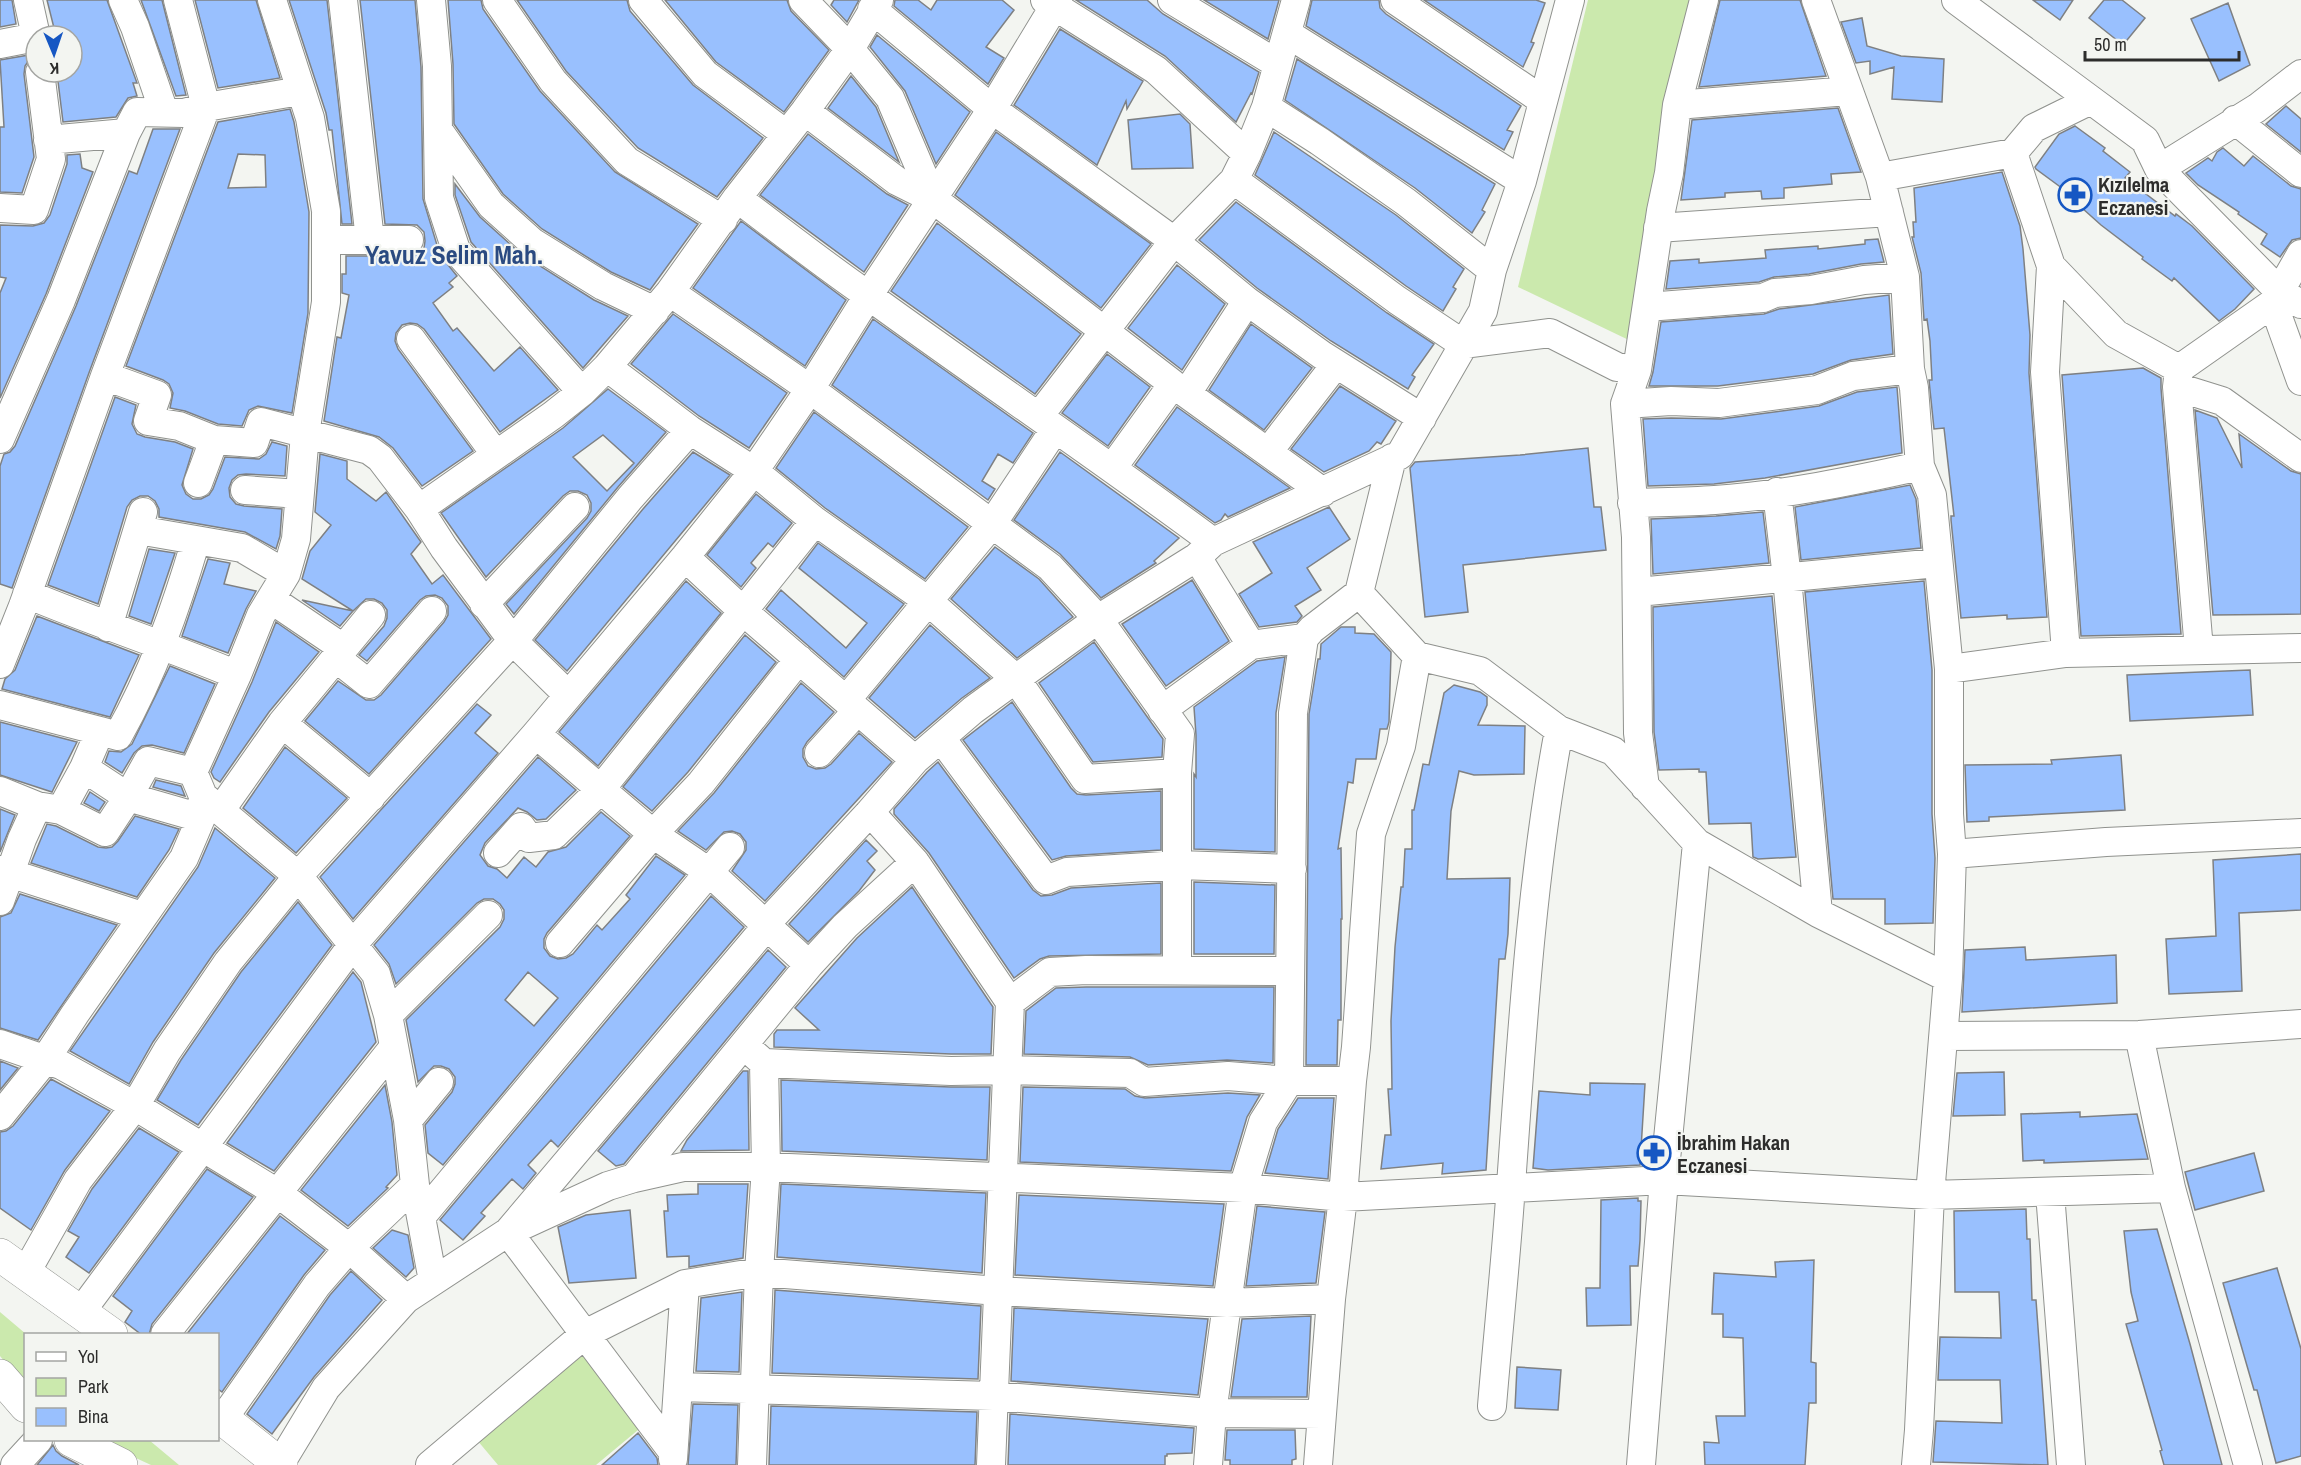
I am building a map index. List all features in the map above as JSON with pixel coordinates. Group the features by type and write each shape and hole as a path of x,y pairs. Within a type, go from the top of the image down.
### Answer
{"main road":[{"path":"13,1264 108,1333"},
{"path":"0,1376 24,1404"},
{"path":"220,1417 280,1465"},
{"path":"73,1441 121,1465"}],"street":[{"path":"28,0 33,24"},
{"path":"123,0 135,27 164,112"},
{"path":"0,664 17,600 207,106 177,0"},
{"path":"0,1116 45,1060 184,858 204,799 237,675 261,615 286,574 296,539 304,434 326,302 326,211 310,118 272,0"},
{"path":"343,0 370,240"},
{"path":"431,0 439,131 439,198 456,250 582,392"},
{"path":"498,0 553,81 627,160 730,209 868,296 1113,467 1205,550 1251,645"},
{"path":"643,0 705,74 786,134"},
{"path":"802,0 850,49 890,98 933,199"},
{"path":"819,753 928,601 992,524 1047,423 1105,330 1174,241 1234,180 1266,107 1276,63 1288,34 1296,0"},
{"path":"1395,0 1542,100"},
{"path":"1645,787 1638,733 1636,537 1625,404 1636,370 1647,307 1670,173 1677,105 1704,0"},
{"path":"1816,0 1880,177 1905,277 1910,369 1914,388 1920,466 1932,495 1949,669 1949,814 1952,854 1948,978 1945,1036 1930,1195 1916,1465"},
{"path":"1956,0 2145,140 2159,169 2285,300"},
{"path":"80,1313 354,943 536,734 754,471 992,109 1053,2 1156,70 1247,154"},
{"path":"1182,2 1276,63"},
{"path":"507,1232 766,925 915,760 973,710 1098,619 1205,550 1400,455 1483,311 1492,270 1522,181 1562,3"},
{"path":"419,509 582,392 606,367 663,302 805,111 850,49 875,5 992,109 1174,241 1247,301 1335,364 1422,418"},
{"path":"1288,34 1522,181"},
{"path":"0,45 24,40"},
{"path":"2159,169 2257,108 2301,74"},
{"path":"0,208 34,210 51,159 41,84"},
{"path":"0,439 62,300 126,133 137,112 184,113 207,106 300,91"},
{"path":"1677,105 1848,92"},
{"path":"1880,177 2013,153 2034,128 2091,100"},
{"path":"1266,107 1406,202 1492,270"},
{"path":"805,111 897,181 933,199 1180,389 1323,492"},
{"path":"2235,120 2301,173"},
{"path":"439,131 491,205 532,242 603,286 663,302 810,389 1050,567 1098,619 1180,734 1177,773 1179,865 1177,970"},
{"path":"48,140 126,133"},
{"path":"2013,153 2051,266 2045,372 2067,653"},
{"path":"1234,180 1397,300 1464,344 1550,333 1617,367 1636,370"},
{"path":"1659,228 1889,212"},
{"path":"327,240 409,240"},
{"path":"2300,259 2285,300 2301,381"},
{"path":"2051,266 2116,334 2178,378 2222,401 2301,458"},
{"path":"1647,307 1763,298 1774,293 1811,290 1864,280 1905,277"},
{"path":"2178,378 2285,300"},
{"path":"1113,467 1180,389 1247,301"},
{"path":"411,339 496,455"},
{"path":"1268,452 1335,364"},
{"path":"606,367 690,430 754,471 815,521 928,601 1016,679 1085,779 1177,773"},
{"path":"1625,404 1671,401 1719,403 1817,390 1853,376 1910,369"},
{"path":"105,376 157,395 148,420 179,426 214,440 254,443 261,422 369,450 380,458 419,509 484,604 512,640 568,695"},
{"path":"2178,378 2199,650"},
{"path":"13,1264 135,1106 167,1051 228,962 298,876 512,640 630,498 690,430"},
{"path":"198,483 214,440"},
{"path":"1208,1465 1212,1413 1243,1188 1263,1122 1288,1081 1293,713 1304,638 1312,629 1359,593 1392,458"},
{"path":"1632,503 1714,500 1777,492 1867,478 1920,466"},
{"path":"245,490 299,494"},
{"path":"1777,492 1818,913"},
{"path":"484,604 575,507"},
{"path":"108,627 140,521 196,540 242,548 286,574"},
{"path":"498,853 521,827 529,838 554,835 600,789 815,521"},
{"path":"0,705 118,736 162,644 196,540"},
{"path":"685,557 744,612 915,760"},
{"path":"1638,592 1937,563"},
{"path":"1359,593 1418,656 1480,671 1559,730 1613,751 1697,843 1818,913 1948,978"},
{"path":"17,600 162,644 237,675"},
{"path":"272,600 339,653 369,684 432,611"},
{"path":"84,768 128,797 204,799 282,723 370,615"},
{"path":"1162,710 1251,645 1304,638"},
{"path":"1949,669 2067,653 2301,648"},
{"path":"1318,1465 1331,1299 1343,1197 1356,1047 1371,834 1401,746 1418,656"},
{"path":"560,944 653,834 701,783 799,659"},
{"path":"282,723 371,797"},
{"path":"1492,1406 1523,1013 1545,804 1559,730"},
{"path":"0,901 5,872 22,838 84,768 100,731"},
{"path":"536,734 653,834 709,872 809,965"},
{"path":"941,738 1046,880 1067,872 1179,865 1292,869"},
{"path":"0,790 105,832 148,761 204,799 298,876 354,943 376,974 388,1015 408,1120 415,1185 433,1281"},
{"path":"870,812 915,862 1010,1002 991,1465"},
{"path":"1952,854 2106,842 2301,833"},
{"path":"1641,1465 1664,1180 1697,843"},
{"path":"422,1217 730,848"},
{"path":"634,1178 754,1054 809,965 845,926 915,862"},
{"path":"5,872 142,916"},
{"path":"388,1015 488,915"},
{"path":"1010,1002 1050,972 1289,971"},
{"path":"1945,1036 2139,1035 2301,1024"},
{"path":"2139,1035 2171,1188 2248,1465"},
{"path":"0,1044 61,1065 135,1106 279,1194 350,1248 406,1299"},
{"path":"167,1333 393,1048"},
{"path":"754,1054 951,1071 1130,1073 1144,1082 1228,1076 1288,1081 1352,1081"},
{"path":"752,1465 753,1390 766,1167 754,1054"},
{"path":"408,1120 439,1082"},
{"path":"280,1465 326,1388 406,1299 507,1232 608,1186 683,1167 766,1167 1002,1176 1243,1188 1343,1197 1664,1180 1930,1195 2171,1188"},
{"path":"220,1417 318,1286 350,1248 415,1185"},
{"path":"2050,1193 2071,1465"},
{"path":"507,1232 585,1334 673,1459"},
{"path":"430,1465 585,1334 685,1284 759,1272 998,1291 1227,1303 1331,1299"},
{"path":"673,1459 685,1284"},
{"path":"678,1387 993,1396 1212,1413 1322,1414"},
{"path":"16,1465 37,1441"}],"green space":[{"path":"1588,0 1698,0 1635,343 1518,287"},
{"path":"0,1312 25,1333 24,1386 0,1356"},
{"path":"582,1344 644,1425 596,1465 498,1465 477,1440"},
{"path":"99,1441 150,1441 179,1465 151,1465"}],"building":[{"path":"0,0 12,0 16,24 0,27"},
{"path":"47,0 107,0 137,83 133,83 137,96 128,98 116,117 63,122 58,84 84,84 84,24 53,24"},
{"path":"141,0 162,0 186,95 176,96"},
{"path":"195,0 256,0 280,78 218,88"},
{"path":"289,0 327,0 352,224 342,224 332,130 329,130 326,113"},
{"path":"360,0 415,0 421,67 423,199 440,255 457,276 449,283 453,287 433,303 453,331 457,328 494,371 520,347 558,390 500,432 424,329 417,324 402,325 396,333 395,341 398,349 473,451 422,486 393,448 379,437 324,421 337,337 341,338 349,295 342,293 342,274 346,274 346,256 410,256 418,254 424,248 425,241 424,232 417,225 385,224"},
{"path":"448,0 481,0 483,9 540,91 615,172 698,224 650,290 611,272 542,229 503,194 454,124 453,64"},
{"path":"517,0 627,0 630,11 693,85 763,138 717,197 638,148 566,71"},
{"path":"665,0 787,0 791,11 829,50 784,112 716,62"},
{"path":"834,0 859,0 847,22 831,5"},
{"path":"895,0 918,0 931,10 937,0 1002,0 1014,10 986,47 1004,58 988,84 894,6"},
{"path":"1076,0 1147,0 1163,14 1259,72 1252,94 1236,122 1165,56"},
{"path":"1204,0 1279,0 1268,39"},
{"path":"1312,0 1379,0 1380,8 1386,14 1521,106 1507,130 1513,132 1504,150 1306,26"},
{"path":"1424,0 1536,0 1545,3 1531,42 1534,43 1523,67"},
{"path":"1720,0 1800,0 1826,76 1699,87"},
{"path":"2033,0 2073,0 2060,20"},
{"path":"2104,0 2122,0 2145,18 2123,45 2089,18"},
{"path":"2228,3 2250,65 2219,81 2191,19"},
{"path":"1862,18 1867,46 1901,56 1944,59 1942,102 1892,99 1894,67 1870,74 1870,61 1856,63 1841,22"},
{"path":"1060,29 1143,81 1127,109 1126,101 1097,165 1014,105"},
{"path":"877,35 970,112 936,164 905,91 870,47"},
{"path":"24,56 24,84 34,157 22,193 0,192 0,127 4,127 0,60"},
{"path":"1297,59 1495,184 1482,210 1485,212 1472,233 1415,188 1285,100"},
{"path":"851,76 876,107 899,162 828,108"},
{"path":"2286,106 2301,119 2301,152 2266,124"},
{"path":"1838,108 1861,172 1831,174 1832,184 1784,188 1784,198 1762,199 1761,191 1725,193 1725,197 1681,200 1692,120"},
{"path":"290,109 309,212 308,313 292,413 258,406 249,410 242,426 218,424 185,411 170,408 173,393 169,384 126,366 218,122","holes":["238,154 265,155 266,187 228,188"]},
{"path":"1180,114 1190,124 1193,168 1132,169 1128,120"},
{"path":"2075,126 2105,148 2103,151 2130,172 2125,178 2192,226 2254,289 2235,309 2219,321 2174,278 2172,281 2142,259 2143,257 2072,199 2074,197 2036,169 2035,167 2059,134"},
{"path":"153,129 180,129 12,588 0,584 0,466 4,454 10,452 15,446 76,306 129,171 137,174"},
{"path":"996,132 1151,244 1101,308 955,195"},
{"path":"1274,132 1396,215 1464,269 1443,311 1255,175"},
{"path":"808,134 887,194 908,205 864,272 760,195"},
{"path":"2223,148 2244,166 2253,156 2291,186 2301,189 2301,238 2292,240 2280,257 2261,244 2267,234 2198,185 2186,173 2208,158 2212,161 2217,152"},
{"path":"80,154 82,168 93,172 46,294 0,398 0,293 6,278 0,277 0,225 33,226 44,223 50,215 67,164 67,155"},
{"path":"2002,172 2020,226 2023,249 2030,335 2029,373 2047,617 2007,619 2007,615 1961,618 1951,520 1951,516 1954,516 1944,428 1934,429 1929,380 1932,380 1930,341 1927,319 1924,320 1921,273 1912,237 1914,237 1913,222 1916,222 1914,188"},
{"path":"455,184 480,217 521,254 594,300 628,316 583,368 471,242 455,195"},
{"path":"1236,202 1387,313 1434,344 1412,375 1415,377 1408,389 1331,341 1257,288 1199,240"},
{"path":"741,221 846,300 805,366 693,288"},
{"path":"937,223 1081,334 1035,394 891,291"},
{"path":"1878,239 1884,262 1774,277 1759,282 1666,289 1670,261 1699,259 1699,263 1766,258 1765,250 1818,246 1818,249 1865,244 1865,240"},
{"path":"1177,265 1225,304 1182,370 1128,328"},
{"path":"1889,295 1893,354 1851,360 1813,374 1718,386 1649,386 1661,322 1764,314 1779,309"},
{"path":"673,314 787,393 749,448 699,416 631,364"},
{"path":"873,319 1033,433 1013,463 998,454 982,481 995,489 988,500 832,385"},
{"path":"1251,324 1312,368 1264,430 1209,390"},
{"path":"1107,354 1150,387 1108,446 1062,413"},
{"path":"2143,368 2161,378 2181,634 2081,636 2062,375"},
{"path":"1340,386 1396,421 1381,444 1377,442 1369,451 1324,472 1291,449"},
{"path":"1897,387 1902,453 1765,478 1714,484 1648,486 1643,419 1721,419 1819,406 1857,392"},
{"path":"608,389 666,432 514,614 506,604 587,518 591,511 591,503 587,495 578,491 570,491 563,496 486,577 441,513 563,428","holes":["603,435 634,463 607,491 573,457"]},
{"path":"115,397 136,405 132,424 137,434 175,442 193,449 182,485 186,494 193,499 201,499 209,495 225,457 259,459 266,454 272,442 287,446 285,476 238,475 232,480 229,488 230,497 236,504 282,509 280,536 276,549 245,532 159,517 159,509 155,501 148,496 140,496 132,500 127,507 98,604 48,585"},
{"path":"1177,407 1290,488 1228,517 1225,514 1215,523 1135,465"},
{"path":"2195,410 2217,418 2242,468 2239,434 2291,471 2301,474 2301,614 2213,615"},
{"path":"814,412 968,527 925,579 825,508 776,468"},
{"path":"1588,448 1594,507 1601,507 1606,550 1463,565 1468,612 1425,617 1410,468 1415,462"},
{"path":"693,452 730,475 567,671 535,640"},
{"path":"1060,452 1179,538 1154,561 1156,563 1101,598 1060,554 1014,520"},
{"path":"320,454 347,461 347,479 376,501 386,492 421,542 411,554 432,584 443,575 491,639 369,774 305,721 338,681 366,700 374,700 381,695 444,622 448,615 448,606 442,598 435,595 426,596 367,661 359,655 384,626 387,610 382,603 374,599 366,599 353,611 302,579 310,551 331,525 315,512"},
{"path":"1910,485 1916,499 1921,548 1801,560 1795,507"},
{"path":"756,494 792,523 773,547 768,543 751,563 756,568 741,587 707,555"},
{"path":"1329,507 1350,539 1307,568 1321,590 1295,606 1302,616 1297,622 1259,627 1239,594 1272,573 1253,542"},
{"path":"1763,512 1769,563 1653,574 1651,519"},
{"path":"818,543 904,604 844,677 766,609 781,590 846,648 867,623 799,568"},
{"path":"995,547 1039,579 1073,617 1017,658 951,599"},
{"path":"149,549 175,553 151,624 129,616"},
{"path":"208,559 230,563 224,584 256,591 228,653 182,636"},
{"path":"1192,580 1229,641 1166,686 1122,624"},
{"path":"686,581 721,613 598,766 559,732"},
{"path":"1924,581 1932,670 1932,814 1935,858 1933,923 1885,924 1885,899 1833,899 1805,592"},
{"path":"1772,596 1796,857 1758,859 1753,857 1751,823 1709,824 1706,772 1699,772 1699,769 1659,770 1654,732 1653,607"},
{"path":"302,600 353,611 340,626"},
{"path":"37,616 139,655 110,717 2,689 5,679 15,670"},
{"path":"276,622 319,652 269,712 220,782 211,772 252,682"},
{"path":"930,625 990,678 962,698 915,738 869,698"},
{"path":"1341,627 1355,627 1355,633 1374,634 1391,652 1389,722 1387,729 1380,729 1376,759 1356,759 1353,783 1348,782 1338,849 1341,848 1342,919 1341,1020 1338,1020 1337,1065 1306,1065 1309,714 1321,644"},
{"path":"745,635 776,662 688,772 652,811 623,787"},
{"path":"1094,642 1163,739 1162,757 1093,762 1039,683"},
{"path":"1285,657 1276,713 1275,852 1194,849 1196,735 1194,707 1257,661"},
{"path":"170,666 215,684 184,753 152,745 142,746 134,753 122,773 105,762 109,751 121,752 132,744"},
{"path":"2250,670 2253,715 2130,721 2127,675"},
{"path":"801,683 834,712 803,749 803,757 808,766 816,769 825,768 859,733 892,762 765,901 732,871 746,850 746,842 740,834 732,831 724,832 706,850 678,831 714,793"},
{"path":"1454,685 1480,692 1487,697 1487,705 1478,725 1525,726 1524,774 1474,775 1459,771 1451,811 1447,879 1510,878 1505,959 1499,959 1486,1170 1442,1174 1443,1163 1381,1169 1385,1135 1391,1135 1388,1089 1392,1089 1391,1021 1395,947 1401,887 1403,887 1405,849 1412,849 1412,810 1414,810 1423,764 1429,765 1444,693"},
{"path":"1012,702 1077,794 1161,791 1161,850 1066,856 1052,860 963,740"},
{"path":"477,704 491,715 475,733 498,753 353,919 320,877"},
{"path":"0,722 77,742 52,792 0,775"},
{"path":"285,747 347,798 296,853 243,808"},
{"path":"2121,755 2125,810 1989,817 1989,821 1967,822 1965,765 2052,764 2051,760"},
{"path":"538,757 576,790 546,819 537,820 518,808 485,843 480,855 488,866 497,869 507,878 524,857 536,867 548,852 566,847 601,812 630,836 547,933 544,948 550,956 558,959 566,958 573,954 597,925 602,930 630,899 626,895 656,856 685,875 443,1165 428,1153 425,1125 452,1092 455,1077 449,1069 434,1066 418,1082 406,1020 500,927 504,919 504,910 493,899 484,899 477,903 396,984 389,964 374,945","holes":["528,972 558,998 534,1026 505,1000"]},
{"path":"938,762 1033,890 1041,896 1052,895 1071,888 1161,883 1161,954 1049,956 1040,959 1014,978 929,853 894,814 894,809"},
{"path":"156,780 181,786 185,796 153,787"},
{"path":"90,792 105,802 99,811 84,803"},
{"path":"0,809 15,815 0,852"},
{"path":"135,816 179,829 169,850 137,897 31,863 47,824 56,826 98,847 106,848 112,847 118,841"},
{"path":"215,828 275,878 214,953 153,1042 129,1084 70,1051 198,867"},
{"path":"866,840 877,851 867,861 875,870 859,891 808,942 789,924"},
{"path":"2301,854 2301,910 2239,913 2242,991 2169,994 2166,939 2216,936 2213,860"},
{"path":"1194,882 1275,885 1274,954 1194,954"},
{"path":"912,887 993,1007 991,1054 774,1047 774,1034 777,1030 819,1030 795,1008 857,938"},
{"path":"20,894 117,925 38,1040 0,1028 0,917 11,913"},
{"path":"711,896 744,927 558,1147 551,1140 528,1165 536,1173 523,1189 512,1179 481,1213 485,1216 463,1240 440,1220"},
{"path":"298,902 332,945 198,1125 157,1100 181,1060 241,972"},
{"path":"2025,947 2026,960 2116,955 2117,1003 1962,1012 1965,950"},
{"path":"768,950 786,967 624,1164 616,1166 598,1151"},
{"path":"353,972 361,982 376,1042 274,1171 227,1143"},
{"path":"1274,987 1273,1063 1227,1060 1148,1065 1130,1057 1024,1054 1026,1011 1056,988"},
{"path":"0,1061 18,1068 0,1090"},
{"path":"743,1071 748,1071 749,1150 681,1151 687,1140"},
{"path":"2004,1072 2005,1115 1953,1116 1957,1073"},
{"path":"51,1079 110,1111 65,1170 31,1230 0,1208 0,1132 13,1126"},
{"path":"781,1080 990,1087 987,1160 782,1151"},
{"path":"1590,1083 1645,1084 1640,1165 1548,1170 1533,1168 1539,1091 1590,1095"},
{"path":"385,1085 392,1122 397,1175 386,1187 388,1188 348,1226 301,1190"},
{"path":"1023,1087 1125,1089 1135,1096 1145,1098 1228,1093 1260,1095 1247,1117 1231,1171 1020,1162"},
{"path":"1298,1098 1334,1098 1328,1179 1265,1173 1278,1129"},
{"path":"2080,1112 2080,1117 2137,1114 2148,1159 2044,1163 2044,1160 2023,1161 2021,1114"},
{"path":"139,1128 179,1152 89,1273 66,1257 79,1237 68,1231 92,1189"},
{"path":"2254,1153 2264,1191 2195,1210 2185,1172"},
{"path":"207,1169 253,1197 152,1324 150,1333 139,1333 125,1322 132,1311 113,1296"},
{"path":"698,1184 748,1184 743,1258 689,1267 689,1256 667,1257 664,1211 668,1211 667,1195 698,1194"},
{"path":"781,1184 986,1193 982,1273 777,1257"},
{"path":"1019,1195 1224,1204 1213,1286 1015,1275"},
{"path":"1638,1198 1638,1201 1641,1201 1640,1240 1638,1266 1630,1266 1631,1325 1587,1326 1586,1288 1600,1288 1601,1200"},
{"path":"1257,1206 1325,1212 1316,1283 1246,1286"},
{"path":"2026,1209 2027,1239 2030,1239 2032,1300 2036,1300 2048,1465 1933,1462 1936,1421 2002,1423 2000,1380 1938,1380 1940,1337 2001,1338 1999,1292 1955,1292 1954,1211"},
{"path":"630,1210 636,1278 569,1283 558,1227 586,1215"},
{"path":"280,1216 325,1250 304,1275 222,1392 219,1390 219,1333 188,1333"},
{"path":"2157,1229 2222,1465 2164,1465 2160,1451 2162,1450 2126,1324 2138,1321 2131,1292 2124,1231"},
{"path":"392,1230 408,1235 414,1268 406,1277 373,1248"},
{"path":"1814,1260 1811,1362 1816,1363 1816,1403 1809,1403 1805,1465 1705,1465 1704,1442 1719,1443 1716,1416 1745,1416 1743,1338 1723,1337 1723,1314 1712,1314 1714,1273 1776,1277 1775,1262"},
{"path":"2277,1268 2301,1349 2301,1456 2276,1463 2257,1390 2254,1390 2223,1283"},
{"path":"351,1271 382,1300 314,1377 272,1434 247,1414 330,1295"},
{"path":"775,1290 981,1306 978,1379 772,1373"},
{"path":"742,1292 739,1372 696,1371 701,1298"},
{"path":"1014,1308 1208,1319 1198,1395 1011,1381"},
{"path":"1311,1316 1307,1397 1231,1397 1242,1319"},
{"path":"1517,1367 1561,1370 1558,1410 1515,1408"},
{"path":"693,1404 738,1405 736,1465 688,1465"},
{"path":"771,1406 977,1412 975,1465 769,1465"},
{"path":"1010,1414 1194,1428 1192,1453 1167,1454 1165,1465 1008,1465"},
{"path":"1227,1430 1295,1430 1296,1459 1292,1460 1292,1465 1230,1465 1230,1460 1225,1460"},
{"path":"638,1433 657,1458 658,1465 602,1465"},
{"path":"53,1445 62,1456 79,1465 37,1465"}],"place":[{"name":"Kızılelma Eczanesi","path":"2075,195"},
{"name":"İbrahim Hakan Eczanesi","path":"1654,1153"}],"district":[{"name":"Yavuz Selim Mah.","path":"454,254"}]}
